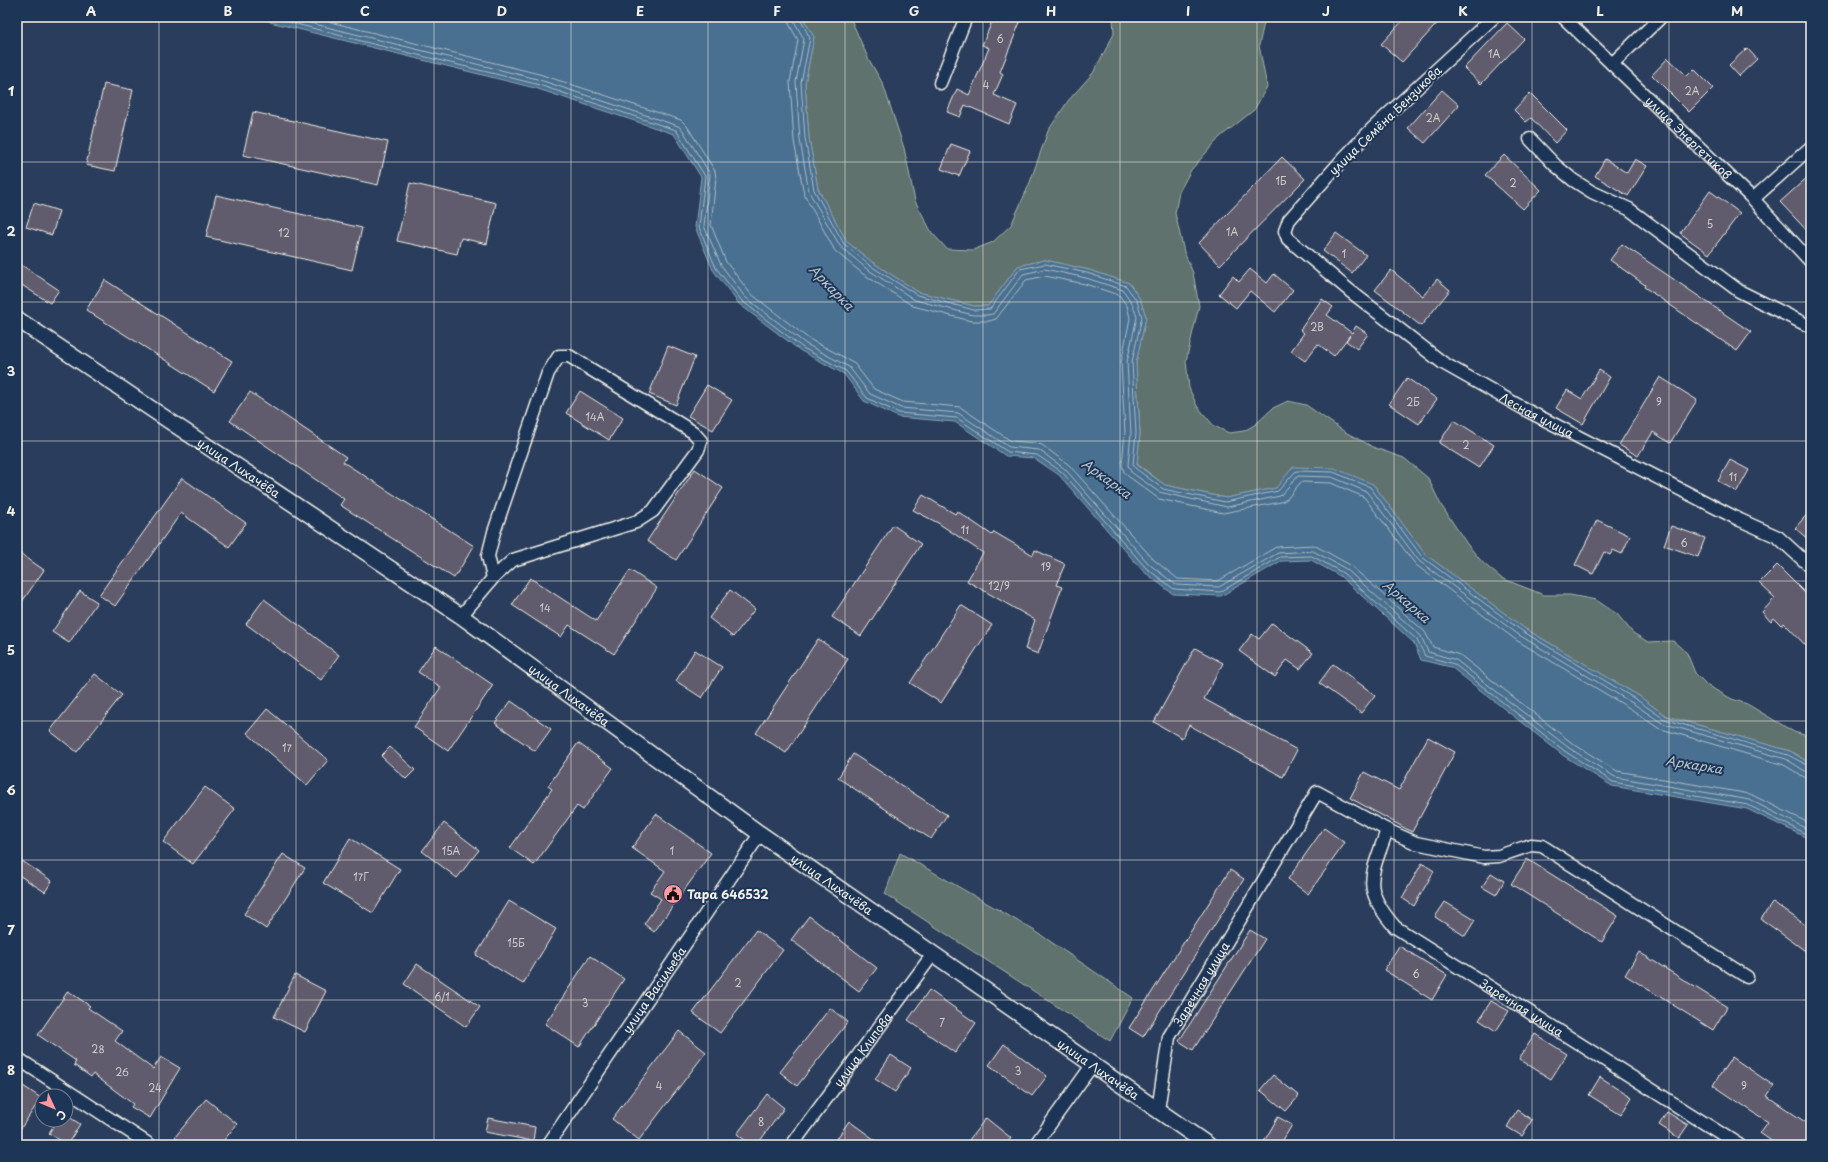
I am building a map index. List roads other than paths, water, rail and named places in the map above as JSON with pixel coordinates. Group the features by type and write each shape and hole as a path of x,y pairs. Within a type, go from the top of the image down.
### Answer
{"street":[{"path":"940,83 966,17"},
{"name":"улица Семёна Бензикова","path":"1285,231 1288,220 1343,159 1374,128 1494,17"},
{"name":"улица Энергетиков","path":"1563,17 1754,198 1811,262"},
{"path":"1612,64 1661,17"},
{"path":"1530,139 1555,165 1573,180 1592,192 1629,209 1739,291 1811,327"},
{"path":"1754,198 1811,147"},
{"name":"Лесная улица","path":"1285,231 1288,239 1350,291 1443,363 1528,411 1740,520 1778,537 1811,567"},
{"name":"улица Лихачёва","path":"17,319 461,616 760,834 1208,1145"},
{"path":"461,616 493,578 513,560 636,522 653,511 698,450 701,441 692,432 569,356 558,356 548,374 494,532 488,556 493,578"},
{"name":"Заречная улица","path":"1158,1110 1169,1037 1317,792 1387,830 1416,843 1484,857 1499,856 1531,845 1542,846 1747,977"},
{"name":"Заречная улица","path":"1387,830 1371,879 1374,898 1382,913 1395,927 1739,1145"},
{"name":"улица Васильева","path":"548,1145 760,834"},
{"name":"улица Клипова","path":"792,1145 933,954"},
{"path":"17,1058 150,1145"},
{"path":"1034,1145 1092,1064"}],"water":[{"name":"Аркарка","path":"264,17 802,17 814,37 805,83 809,138 818,189 847,242 872,262 918,292 974,306 988,306 1018,266 1045,260 1089,270 1129,283 1140,299 1146,317 1136,363 1140,433 1137,465 1165,485 1226,498 1276,488 1293,467 1334,468 1373,484 1425,554 1524,628 1639,696 1666,716 1790,751 1811,764 1811,847 1805,837 1747,809 1612,786 1564,756 1451,667 1421,660 1414,643 1340,576 1311,560 1281,561 1221,596 1173,594 1143,571 1059,475 1034,458 1006,456 955,422 898,417 864,401 844,374 801,351 739,304 713,270 695,227 701,177 674,134 535,88 270,22"}],"place":[{"name":"Тара 646532","path":"673,894"}]}
